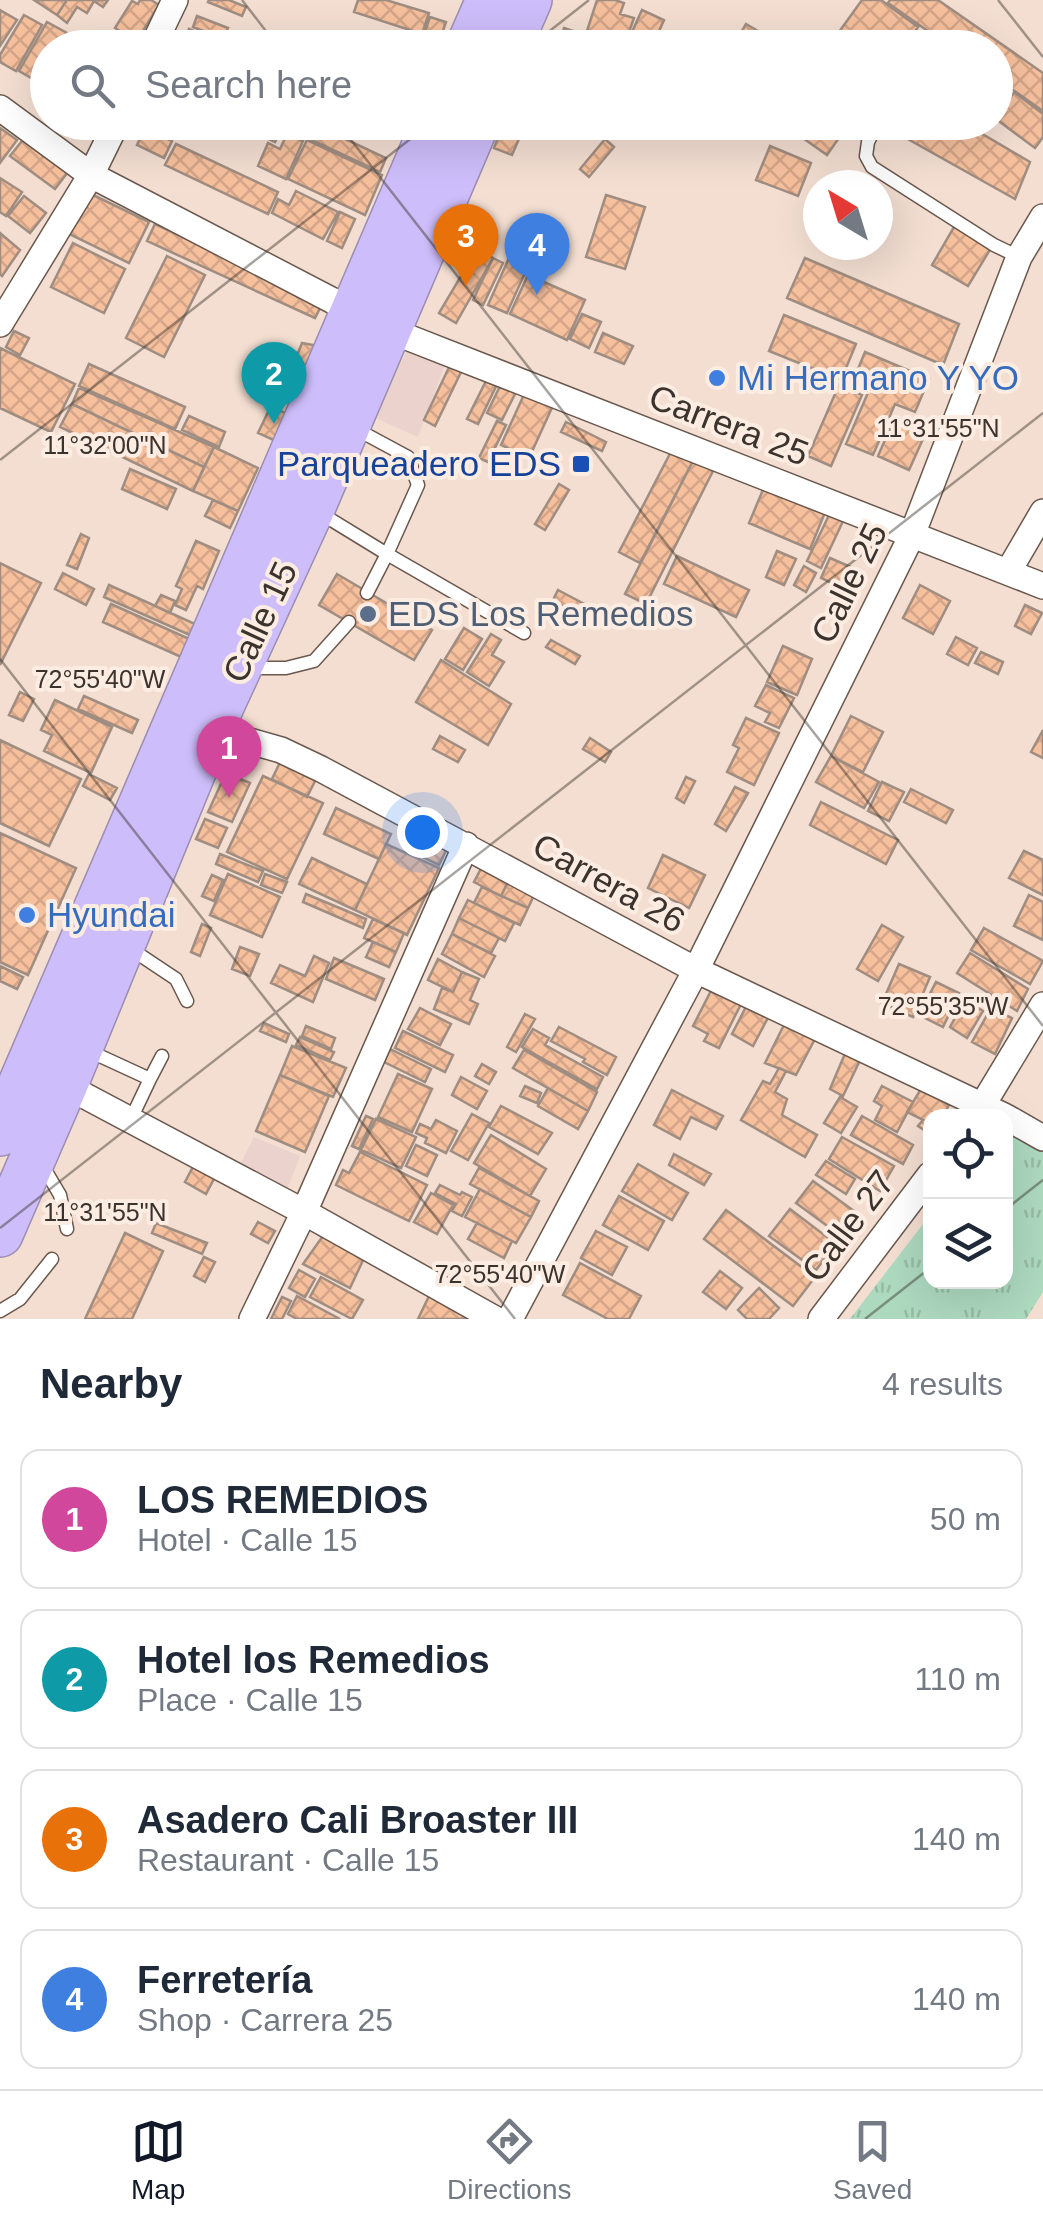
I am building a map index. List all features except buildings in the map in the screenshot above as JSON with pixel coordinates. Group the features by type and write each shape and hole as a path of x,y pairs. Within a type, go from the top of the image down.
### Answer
{"highway":[{"path":"476,30 488,0"},
{"path":"516,30 528,0"},
{"name":"Calle 15","path":"372,319 429,140"},
{"name":"Calle 15","path":"0,1234 18,1143 58,1066 106,935 194,724 372,319 467,140"},
{"name":"Calle 15","path":"222,662 312,508 330,417"}],"street":[{"path":"159,30 170,2"},
{"path":"0,108 30,130"},
{"path":"43,140 91,175"},
{"path":"1,321 91,175 108,140"},
{"name":"Carrera 25","path":"91,175 372,319 1043,586"},
{"name":"Calle 25","path":"510,1319 696,970 912,534 1019,257 1043,217"},
{"path":"1008,572 1043,512"},
{"name":"Carrera 26","path":"194,724 282,750 696,970 982,1109"},
{"path":"252,1319 304,1212 466,845"},
{"path":"994,1109 1043,1005"},
{"path":"58,1066 131,1119 496,1319"},
{"name":"Carrera 26","path":"1013,1124 1043,1138"},
{"name":"Calle 27","path":"820,1319 923,1184"}],"lane":[{"path":"869,140 866,156 872,168 1019,257"},
{"path":"330,417 408,458 418,485 367,593"},
{"path":"312,508 524,634"},
{"path":"222,662 286,668 314,661 349,622"},
{"path":"106,935 176,979 187,1001"},
{"path":"131,1119 162,1056"},
{"path":"58,1066 150,1079"},
{"path":"18,1143 60,1195 67,1229"},
{"path":"0,1311 20,1299 52,1259"}],"shaded area":[{"path":"409,347 447,359 418,437 373,417"},
{"path":"254,1137 300,1156 287,1190 239,1167"}],"green space":[{"path":"1013,1135 1043,1149 1043,1292 1026,1319 850,1319 923,1224 923,1289 1013,1289"}],"place":[{"name":"Asadero Cali Broaster III","path":"466,286"},
{"name":"Ferretería","path":"537,295"},
{"name":"Mi Hermano Y YO","path":"717,378"},
{"name":"Hotel los Remedios","path":"274,424"},
{"name":"Parqueadero EDS","path":"581,464"},
{"name":"EDS Los Remedios","path":"368,614"},
{"name":"LOS REMEDIOS","path":"229,798"},
{"name":"Hyundai","path":"27,915"}]}
